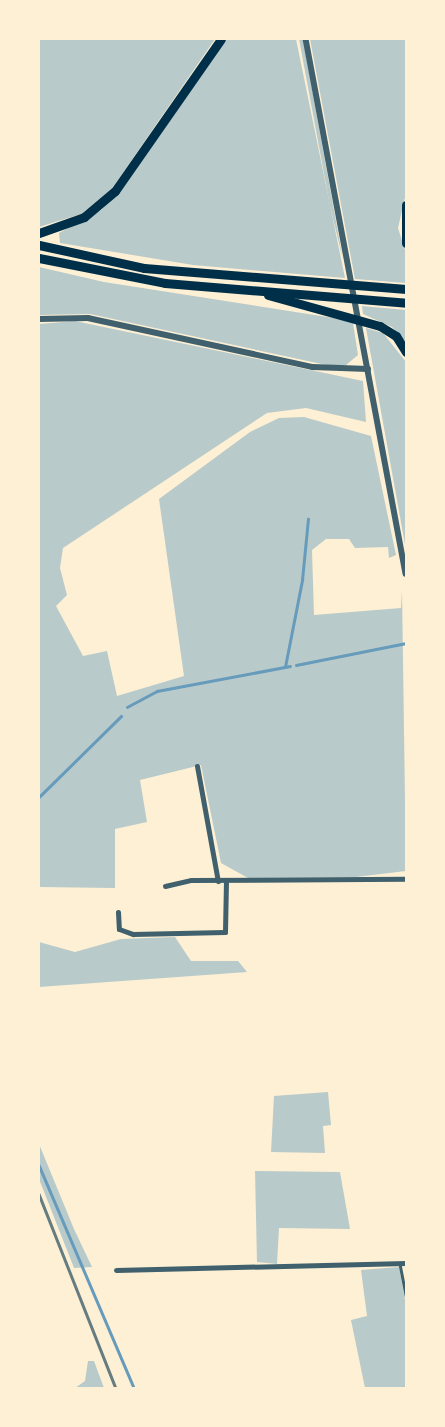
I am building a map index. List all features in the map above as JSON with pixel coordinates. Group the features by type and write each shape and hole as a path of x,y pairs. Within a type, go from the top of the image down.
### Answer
{"highway":[{"path":"39,233 84,217 114,191 221,39"},
{"path":"406,205 406,242"},
{"path":"39,245 144,268 403,289"},
{"path":"39,258 139,280 403,303"},
{"path":"261,292 380,326 396,336 406,352"}],"street":[{"path":"306,39 406,574"},
{"path":"39,319 88,318 313,368 368,369"},
{"path":"197,766 218,881"},
{"path":"165,886 218,881 406,879"},
{"path":"118,912 119,929 133,934 225,932 226,881"},
{"path":"116,1270 403,1264"}],"lane":[{"path":"403,1264 406,1295"}],"shaded area":[{"path":"39,39 215,39 111,190 81,214 39,227"},
{"path":"226,39 296,39 345,278 193,265 60,243 59,233 101,210 122,189"},
{"path":"299,39 303,39 343,260 330,206"},
{"path":"310,39 406,39 406,193 398,228 406,253 406,283 355,279"},
{"path":"39,267 104,282 340,319 353,323 358,355 346,365 331,366 90,314 39,315"},
{"path":"362,306 406,310 406,342 392,327 363,314"},
{"path":"75,321 363,381 366,422 306,408 267,413 63,548 60,568 67,595 56,606 83,656 107,651 117,696 184,676 159,499 250,432 279,418 304,417 371,436 396,555 389,558 388,547 355,548 349,539 326,539 312,550 314,615 401,608 402,590 406,871 356,877 248,878 221,863 201,765 140,780 147,822 115,829 115,888 39,887 39,324"},
{"path":"366,328 383,333 406,362 406,550"},
{"path":"175,937 191,961 238,961 247,972 39,987 39,942 75,952 121,939"},
{"path":"328,1092 331,1125 323,1126 325,1153 271,1152 274,1096"},
{"path":"39,1144 92,1267 74,1268 39,1179"},
{"path":"255,1171 340,1172 350,1229 279,1228 277,1264 257,1262"},
{"path":"399,1267 406,1305 406,1388 365,1388 351,1320 367,1316 361,1270"},
{"path":"88,1361 94,1361 104,1388 75,1388 85,1381"}],"waterway":[{"path":"285,667 302,580 308,519"},
{"path":"296,665 406,643"},
{"path":"127,707 157,691 290,666"},
{"path":"39,797 121,716"},
{"path":"39,1165 134,1388"}],"railway":[{"path":"39,1194 116,1388"}]}
